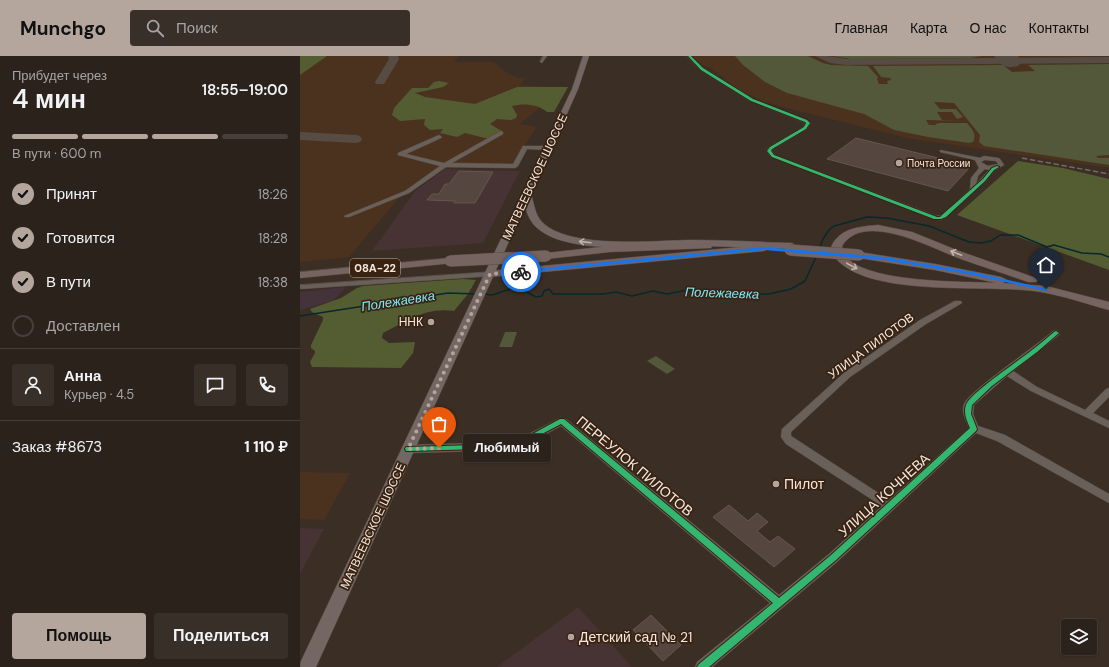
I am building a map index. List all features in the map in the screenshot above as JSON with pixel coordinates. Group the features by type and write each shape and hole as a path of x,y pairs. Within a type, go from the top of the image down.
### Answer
{"highway":[{"path":"1032,280 967,258 911,235 890,229 865,228 854,231 840,239 836,246 837,253 845,263 861,271 883,277 924,282 1046,289"},
{"path":"488,279 764,247 860,253 968,267 1032,280 1109,300"},
{"name":"08А-22","path":"300,275 450,261 564,254 764,247"},
{"path":"860,253 1046,289 1109,306"}],"main road":[{"name":"МАТВЕЕВСКОЕ ШОССЕ","path":"307,667 576,89 586,56"},
{"path":"526,195 536,222 550,232 572,240 620,244 714,243 764,247"}],"street":[{"path":"542,62 545,56"},
{"path":"689,56 702,69 752,100 808,123 805,128 771,148 769,151 770,154 778,159 936,218 941,218 944,216 973,190 993,169 1001,165 998,160 987,158 978,159 942,151"},
{"path":"347,216 407,192 445,165 501,133"},
{"path":"439,136 400,154 445,165 515,166 525,147 549,148"},
{"path":"978,159 977,162 982,166 997,167"},
{"path":"973,190 972,181 975,174 982,169 982,166"},
{"path":"300,288 488,279"},
{"name":"УЛИЦА ПИЛОТОВ","path":"890,506 790,441 786,436 786,431 847,375 923,322 958,303"},
{"path":"1056,333 1037,350 1006,372 969,404 968,414 974,430 987,432 1002,438 1109,499"},
{"path":"1006,372 1034,388 1109,425"},
{"path":"1087,414 1109,391"},
{"name":"ПЕРЕУЛОК ПИЛОТОВ","path":"408,449 515,446 562,421 778,602"},
{"name":"УЛИЦА КОЧНЕВА","path":"702,667 778,602 833,558 974,430"}],"shaded area":[{"path":"300,56 459,56 454,62 494,62 504,71 518,78 526,78 520,85 555,87 548,101 520,124 537,127 509,168 445,168 398,199 349,257 300,262"},
{"path":"693,56 1109,56 1109,168 907,138 779,106 765,102 738,89 711,68 698,64"},
{"path":"445,169 520,171 483,243 372,251 415,191"},
{"path":"346,287 333,301 300,310 300,292"},
{"path":"300,472 350,473 324,520 300,519"},
{"path":"300,528 324,529 300,574"},
{"name":"Детский сад № 21","path":"578,607 632,667 497,667"}],"green space":[{"path":"300,56 327,56 300,75"},
{"path":"735,56 808,56 831,65 868,66 878,77 877,79 879,84 888,84 887,81 891,80 890,78 881,77 873,66 1003,65 1012,72 1035,71 1028,65 1109,64 1109,155 1096,156 1098,158 1109,158 1109,165 984,146 979,142 980,135 954,103 934,102 940,109 956,109 963,117 957,119 952,112 937,112 942,120 961,121 926,120 929,125 936,125 939,123 967,123 974,134 973,142 969,143 928,137 894,130 864,114 787,93 765,82 743,65"},
{"path":"832,56 982,56 970,58 851,59"},
{"path":"439,81 449,83 443,87 415,93 425,97 475,104 517,87 568,87 554,112 547,112 540,107 530,105 512,106 517,115 516,118 511,120 497,119 490,124 503,132 489,139 465,133 457,137 440,133 443,129 430,130 424,125 425,119 400,121 392,115 394,108 412,88 428,88 434,82"},
{"path":"1018,161 1063,168 1109,179 1109,270 957,215"},
{"path":"463,279 476,280 468,294 454,311 444,310 425,313 383,333 382,338 389,343 415,342 413,353 401,368 312,367 310,362 315,351 311,348 311,345 323,317 312,312 310,309 341,298 363,286"},
{"path":"505,332 517,332 512,347 499,347"},
{"path":"656,356 675,369 667,374 647,361"}],"building":[{"name":"Почта России","path":"856,138 971,166 948,191 827,159"},
{"path":"459,171 493,172 475,203 454,203 455,201 427,200 432,194 439,194 445,184 449,184"},
{"path":"729,505 748,521 757,513 768,522 757,531 770,542 778,536 795,549 774,567 713,517"},
{"path":"651,615 681,645 663,661 633,630"}],"waterway":[{"name":"Полежаевка","path":"819,249 823,239 829,230 834,226 867,217 887,218 929,226 969,242 981,243 991,241 1000,235 1018,235 1047,247 1054,245 1082,253 1101,254 1109,257"},
{"name":"Полежаевка","path":"483,294 492,295 517,287 536,297 542,296 544,291 549,289 553,294 603,294 616,292 632,296 653,291 667,294 687,290 698,293 733,291 745,294 769,294 791,289 805,281 816,257"},
{"name":"Полежаевка","path":"300,316 448,293 477,294"}],"taxiway":[{"path":"380,82 394,59 393,56"},
{"path":"820,56 833,61 846,62 1109,60"},
{"path":"300,136 356,139"}],"runway":[{"path":"1005,56 1010,61"}],"railway":[{"path":"1022,158 1109,174"}],"cycle path":[{"path":"689,56 702,69 752,100 808,123 805,128 771,148 769,151 773,156 936,218 941,218 944,216 984,180 993,169 997,167"},
{"path":"702,667 833,558 974,429 968,414 969,404 1000,376 1035,351 1056,333"},
{"path":"408,449 515,446 562,421 778,602"}],"way so far":[{"path":"439,448 408,449 490,274 521,272"}],"place":[{"name":"Почта России","path":"899,163"},
{"name":"ННК","path":"431,322"},
{"name":"Любимый","path":"439,448"},
{"name":"Пилот","path":"776,484"},
{"name":"Детский сад № 21","path":"571,637"}],"route":[{"path":"521,272 764,248 885,258 1046,289"}]}
